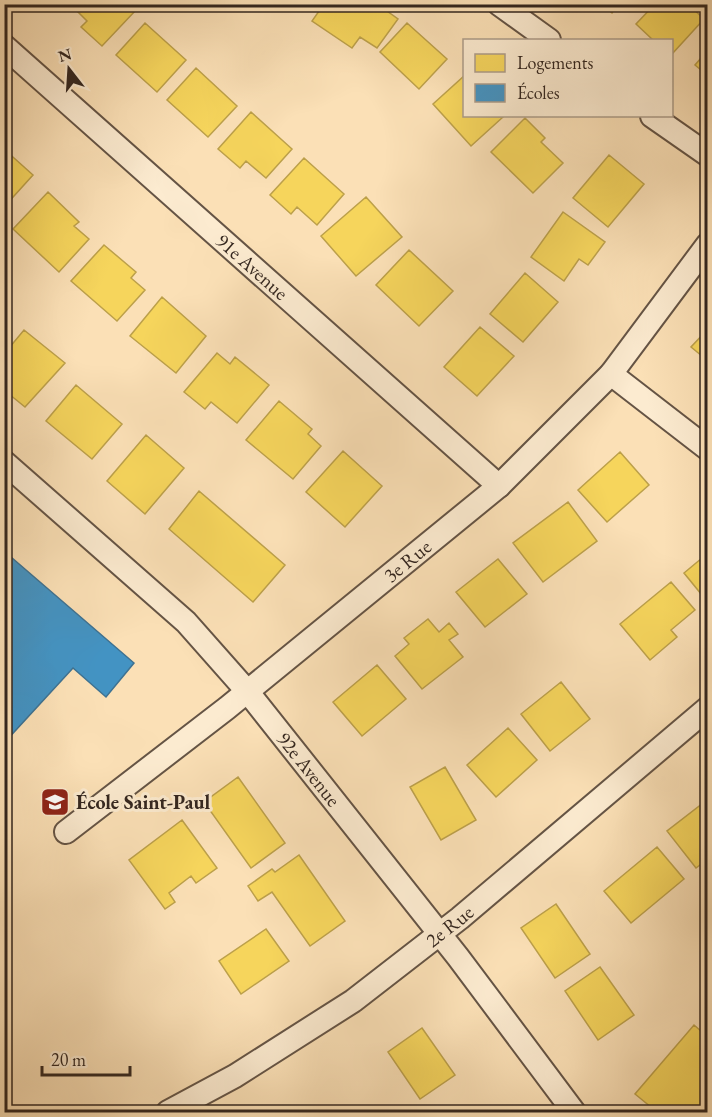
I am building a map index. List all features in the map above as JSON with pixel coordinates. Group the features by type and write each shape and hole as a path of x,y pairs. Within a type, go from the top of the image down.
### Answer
{"street":[{"path":"500,4 548,39"},
{"name":"91e Avenue","path":"4,46 499,486"},
{"path":"653,117 708,156"},
{"name":"3e Rue","path":"66,832 248,691 499,486 611,374 708,244"},
{"path":"611,374 708,449"},
{"name":"92e Avenue","path":"4,462 186,622 248,691 440,934 573,1113"},
{"name":"2e Rue","path":"168,1113 235,1076 353,1001 440,934 708,708"}],"building: Logements":[{"path":"70,4 130,4 136,10 102,46 81,27 87,21"},
{"path":"324,4 377,4 398,19 377,48 360,37 352,48 312,21"},
{"path":"601,4 618,4 612,13"},
{"path":"655,4 688,4 704,19 673,53 673,39 652,39 636,24"},
{"path":"145,23 186,60 157,92 116,55"},
{"path":"407,23 447,59 419,89 380,52"},
{"path":"708,50 708,76 695,65"},
{"path":"196,68 237,106 208,137 167,100"},
{"path":"463,77 463,117 503,117 471,146 433,104"},
{"path":"251,112 292,149 266,178 246,161 240,168 218,149"},
{"path":"525,118 545,138 541,142 563,163 533,193 491,152"},
{"path":"4,149 33,175 4,207"},
{"path":"609,155 644,184 608,227 573,198"},
{"path":"304,158 344,194 317,225 297,207 291,214 270,195"},
{"path":"48,192 79,222 74,226 89,239 59,272 13,229"},
{"path":"366,197 402,237 356,276 321,236"},
{"path":"563,212 605,242 588,265 579,259 564,281 531,257"},
{"path":"104,245 136,272 131,278 145,290 117,321 71,281"},
{"path":"409,250 453,291 419,326 376,285"},
{"path":"525,273 558,302 523,342 490,314"},
{"path":"162,297 206,336 176,373 130,336"},
{"path":"480,327 514,356 477,396 444,367"},
{"path":"708,329 708,361 691,347"},
{"path":"24,330 65,363 25,407 4,390 4,354"},
{"path":"217,353 230,364 235,357 269,385 237,423 211,402 205,409 184,392"},
{"path":"76,385 122,424 92,459 46,421"},
{"path":"279,401 312,429 308,434 321,446 293,479 246,440"},
{"path":"146,435 184,468 145,514 107,481"},
{"path":"343,451 382,486 345,527 306,492"},
{"path":"620,452 649,485 607,522 578,490"},
{"path":"199,491 285,565 253,602 169,529"},
{"path":"568,502 597,541 543,582 513,543"},
{"path":"708,553 708,599 706,600 684,573"},
{"path":"498,559 527,594 485,627 456,592"},
{"path":"671,582 695,610 671,630 677,637 650,660 620,624"},
{"path":"428,619 439,632 449,623 458,634 449,640 463,657 422,689 395,656 409,644 404,638"},
{"path":"377,665 406,699 362,736 333,702"},
{"path":"561,682 590,719 550,751 521,714"},
{"path":"508,728 537,760 496,797 467,765"},
{"path":"445,767 476,820 441,840 410,787"},
{"path":"238,777 285,843 251,868 204,802"},
{"path":"707,800 708,859 696,868 667,831"},
{"path":"182,820 217,868 196,883 191,876 169,893 175,902 165,909 129,860"},
{"path":"657,847 684,879 631,923 604,891"},
{"path":"299,855 345,921 310,946 272,892 258,901 248,886 272,869 275,872"},
{"path":"556,904 590,954 555,978 521,928"},
{"path":"266,929 289,961 241,994 219,961"},
{"path":"600,967 634,1015 598,1040 565,991"},
{"path":"694,1025 708,1037 708,1112 657,1112 635,1094"},
{"path":"422,1028 455,1075 420,1099 388,1052"}],"building: Écoles":[{"path":"4,551 134,663 106,697 73,668 4,743"},
{"path":"4,865 9,869 4,886"}],"place":[{"name":"École Saint-Paul","path":"55,802"}]}
